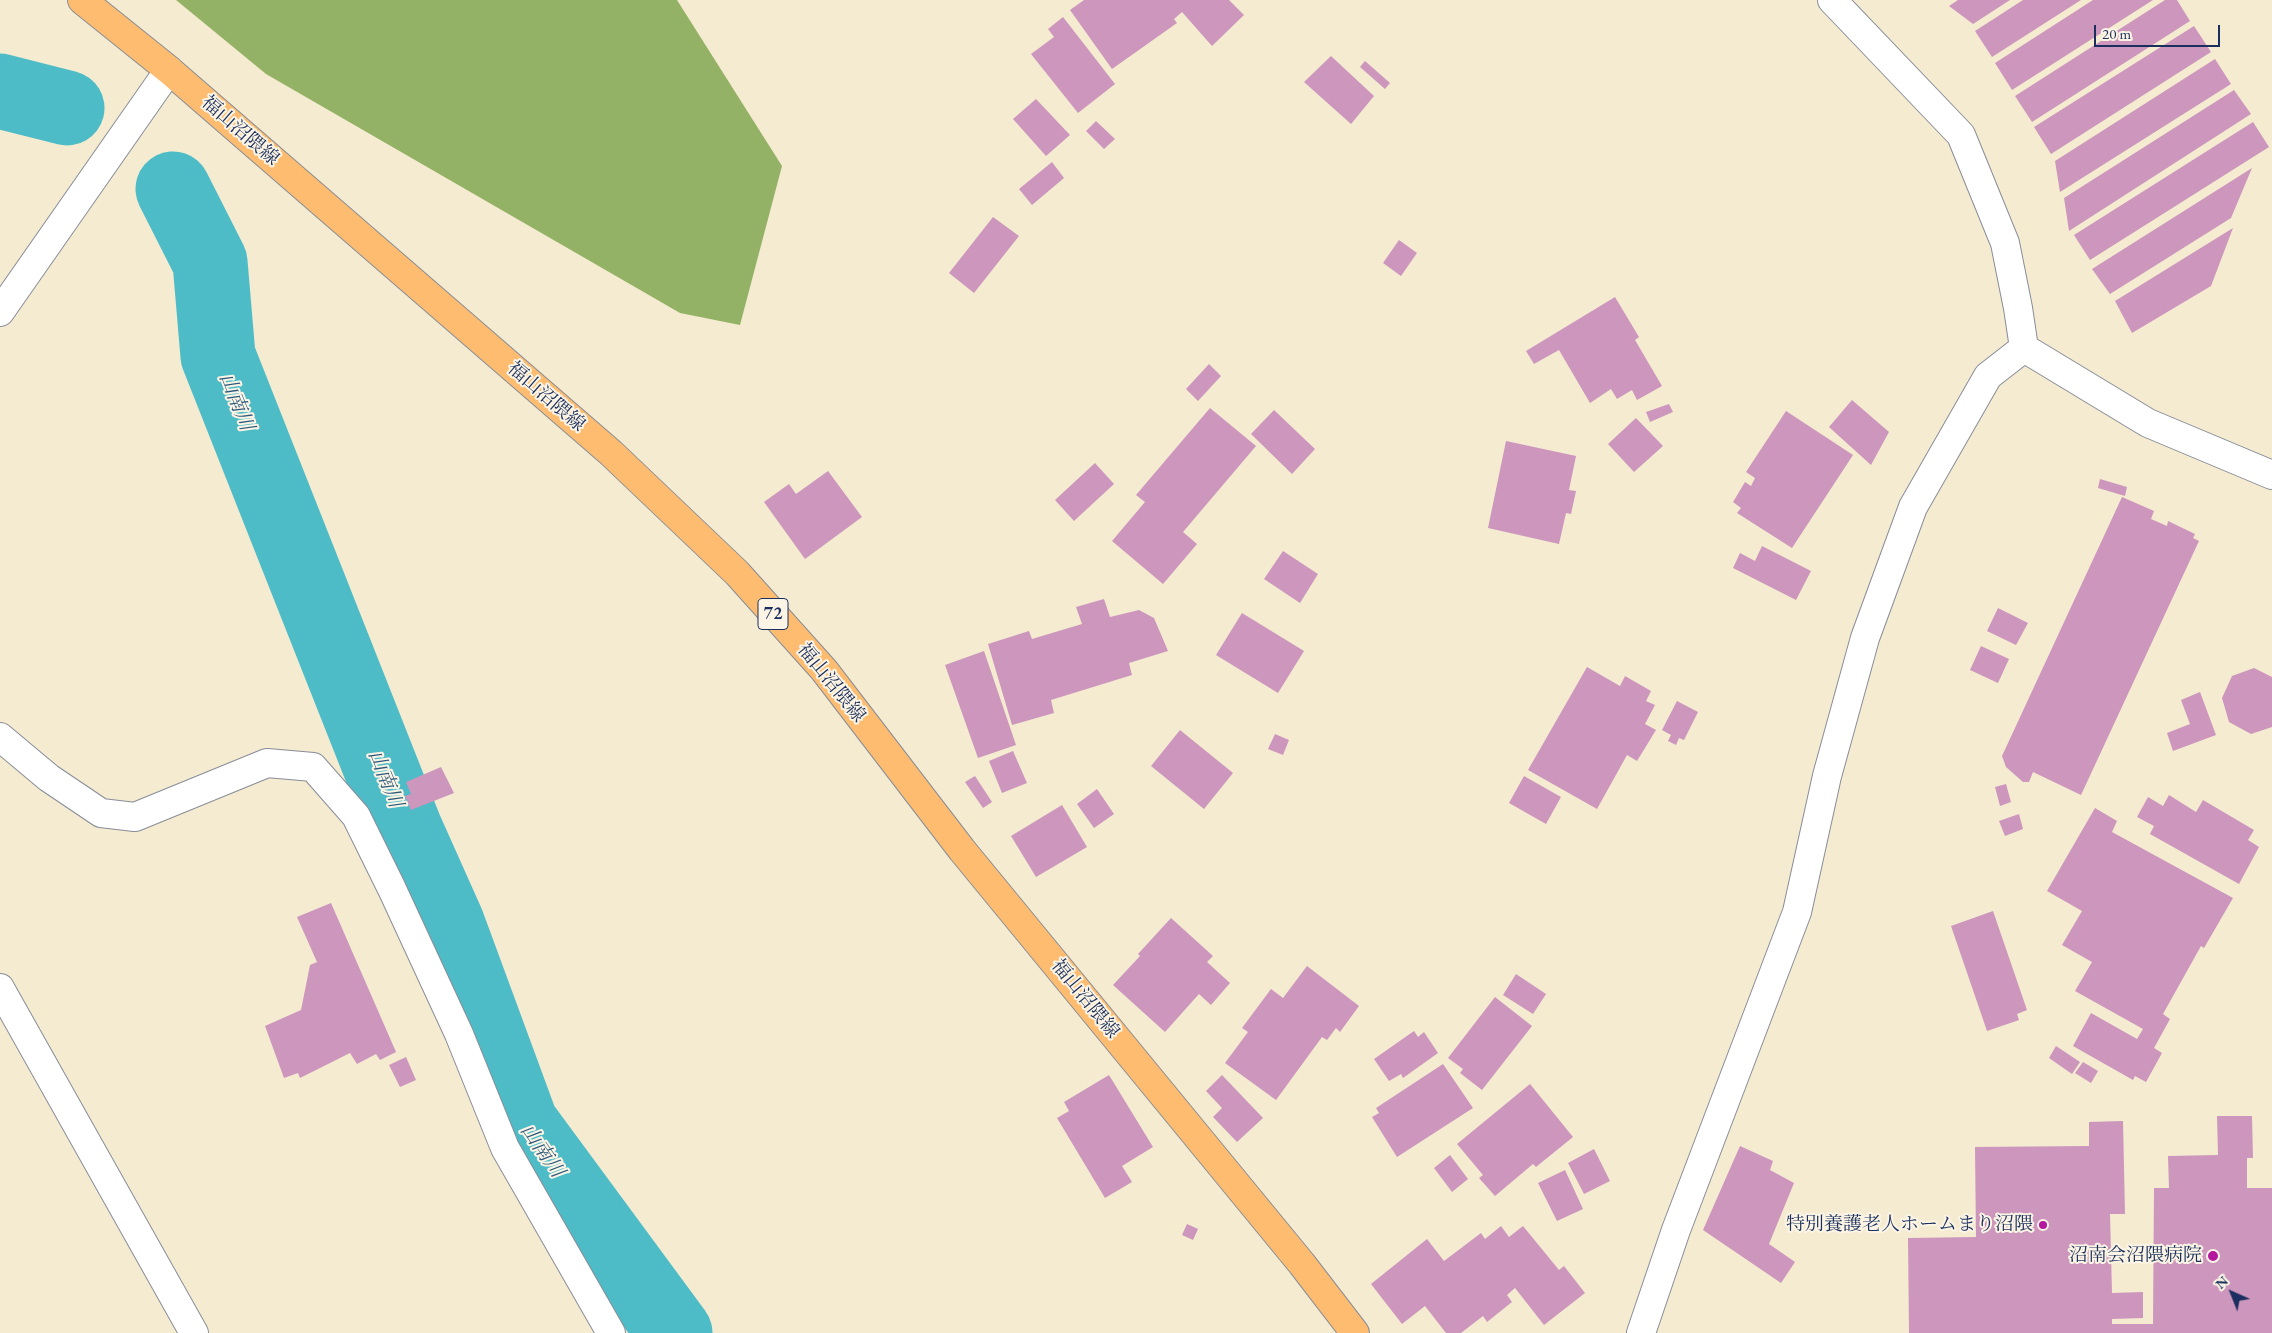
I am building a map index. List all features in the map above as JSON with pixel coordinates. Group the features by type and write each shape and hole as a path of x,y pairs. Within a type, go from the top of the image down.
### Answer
{"main road":[{"name":"福山沼隈線","path":"82,0 169,70 611,453 736,573 824,670 962,850 1302,1264 1355,1333"}],"street":[{"path":"1832,0 1962,135 2005,243 2024,348"},
{"path":"0,312 169,70"},
{"path":"2024,348 2148,423 2272,475"},
{"path":"1641,1333 1676,1230 1797,912 1827,776 1865,638 1913,507 1988,376 2024,348"},
{"path":"0,737 50,778 101,813 135,817 267,763 313,767 356,816 460,1034 505,1148 611,1333"},
{"path":"0,988 194,1333"}],"green space":[{"path":"176,0 677,0 782,166 740,325 680,313 266,74"}],"building":[{"path":"1084,0 1229,0 1244,15 1212,46 1182,12 1174,19 1177,23 1112,69 1070,10"},
{"path":"1958,0 2010,0 1973,24 1949,6"},
{"path":"2023,0 2081,0 1992,57 1975,31"},
{"path":"2093,0 2153,0 2012,90 1995,63"},
{"path":"2165,0 2177,0 2190,21 2032,122 2015,96"},
{"path":"1063,17 1115,84 1078,113 1031,54 1054,37 1048,29"},
{"path":"2194,26 2211,52 2051,154 2034,127"},
{"path":"1331,56 1374,96 1351,124 1304,82"},
{"path":"2215,59 2231,84 2060,192 2055,161"},
{"path":"1365,61 1390,83 1385,89 1360,67"},
{"path":"2234,90 2251,114 2069,231 2064,198"},
{"path":"1036,99 1070,135 1046,156 1013,119"},
{"path":"1096,121 1115,139 1104,149 1086,131"},
{"path":"2253,122 2269,147 2090,260 2074,235"},
{"path":"1052,162 1064,178 1032,205 1019,189"},
{"path":"2252,168 2231,218 2110,294 2092,269"},
{"path":"993,217 1019,236 974,293 949,273"},
{"path":"2233,228 2211,286 2132,333 2115,301"},
{"path":"1399,240 1417,253 1401,276 1383,263"},
{"path":"1615,297 1639,337 1635,340 1662,386 1637,400 1632,390 1617,399 1611,389 1590,403 1559,350 1534,364 1526,351"},
{"path":"1209,364 1221,376 1198,401 1186,389"},
{"path":"1852,400 1889,432 1871,465 1829,427"},
{"path":"1669,404 1673,412 1650,422 1646,412"},
{"path":"1210,408 1256,446 1183,532 1197,544 1163,584 1112,541 1145,502 1136,495"},
{"path":"1274,410 1315,449 1292,474 1251,434"},
{"path":"1786,411 1853,455 1792,548 1737,513 1741,508 1733,502 1745,482 1751,486 1755,478 1746,472"},
{"path":"1636,418 1663,446 1634,472 1608,444"},
{"path":"1506,441 1576,456 1569,490 1576,491 1571,514 1566,513 1559,544 1488,528"},
{"path":"1095,463 1114,484 1074,521 1055,500"},
{"path":"828,471 862,517 805,559 764,502 789,484 796,494"},
{"path":"2100,479 2127,487 2125,496 2098,488"},
{"path":"2122,497 2154,511 2151,519 2167,526 2168,521 2195,534 2193,538 2199,541 2081,795 2033,772 2029,782 2023,782 2006,767 2002,756"},
{"path":"1762,546 1811,571 1796,600 1733,568 1740,553 1755,561"},
{"path":"1283,551 1318,574 1300,603 1264,579"},
{"path":"1104,599 1110,617 1139,610 1154,618 1168,651 1129,663 1132,675 1051,700 1054,713 1012,725 988,644 1029,631 1032,639 1082,624 1076,607"},
{"path":"1998,608 2028,623 2016,645 1987,631"},
{"path":"1242,613 1304,651 1278,693 1216,655"},
{"path":"1981,646 2009,659 1998,683 1970,670"},
{"path":"984,651 1016,745 978,758 945,665"},
{"path":"1587,667 1620,686 1625,676 1651,691 1646,701 1655,705 1645,724 1656,730 1637,761 1627,755 1597,809 1528,770"},
{"path":"2254,668 2272,677 2272,727 2251,734 2229,722 2222,698 2232,676"},
{"path":"2200,692 2216,735 2173,751 2167,733 2190,724 2181,700"},
{"path":"1677,701 1698,712 1684,740 1679,738 1676,745 1668,741 1671,735 1662,730"},
{"path":"1180,730 1233,773 1204,809 1151,766"},
{"path":"1275,734 1289,740 1283,755 1268,749"},
{"path":"1013,751 1027,783 1002,793 989,761"},
{"path":"441,767 454,793 411,810 405,796 411,794 406,782"},
{"path":"975,776 992,802 983,808 965,782"},
{"path":"1524,776 1561,797 1546,824 1509,803"},
{"path":"2006,784 2011,802 2000,806 1995,787"},
{"path":"1097,789 1114,814 1094,828 1077,804"},
{"path":"2169,795 2196,812 2203,800 2254,830 2248,840 2259,847 2239,884 2150,834 2154,826 2137,817 2148,797 2163,806"},
{"path":"1062,805 1087,847 1036,877 1011,836"},
{"path":"2095,808 2117,821 2112,832 2233,898 2204,948 2201,946 2163,1014 2170,1019 2154,1048 2162,1053 2146,1082 2135,1076 2133,1080 2073,1046 2091,1013 2137,1039 2143,1029 2075,991 2092,962 2062,945 2082,911 2047,891"},
{"path":"2019,814 2023,829 2005,836 1999,821"},
{"path":"331,903 396,1052 380,1060 376,1054 357,1064 350,1053 300,1078 298,1073 284,1078 265,1026 301,1010 310,965 317,962 297,917"},
{"path":"1993,911 2027,1010 2017,1014 2019,1020 1987,1031 1951,926"},
{"path":"1171,918 1213,956 1207,962 1230,983 1211,1005 1199,994 1165,1032 1113,985"},
{"path":"1307,966 1359,1006 1340,1032 1336,1028 1327,1040 1322,1037 1276,1100 1225,1063 1248,1032 1242,1028 1271,989 1283,998"},
{"path":"1516,974 1546,994 1533,1014 1503,995"},
{"path":"1495,997 1532,1026 1482,1090 1460,1073 1463,1069 1448,1058"},
{"path":"1414,1031 1418,1037 1424,1032 1438,1053 1403,1078 1401,1074 1389,1081 1374,1059"},
{"path":"2056,1046 2080,1062 2072,1074 2049,1058"},
{"path":"406,1057 416,1080 400,1087 389,1065"},
{"path":"2083,1062 2098,1071 2091,1083 2075,1073"},
{"path":"1443,1064 1473,1108 1397,1157 1372,1117 1379,1113 1376,1108"},
{"path":"1109,1075 1153,1147 1122,1166 1132,1182 1105,1198 1057,1118 1069,1111 1064,1102"},
{"path":"1222,1075 1263,1118 1237,1142 1213,1117 1222,1108 1206,1091"},
{"path":"1530,1084 1573,1137 1536,1167 1533,1164 1495,1196 1479,1178 1483,1175 1457,1144"},
{"path":"2217,1116 2252,1116 2253,1158 2247,1158 2247,1188 2272,1188 2272,1333 1909,1333 1908,1238 1976,1237 1975,1147 2089,1146 2089,1122 2123,1121 2125,1214 2110,1214 2112,1293 2143,1292 2143,1318 2112,1319 2112,1324 2153,1324 2154,1188 2169,1188 2168,1156 2218,1155"},
{"path":"1740,1146 1773,1161 1770,1170 1794,1183 1769,1244 1795,1262 1781,1283 1703,1230"},
{"path":"1594,1149 1610,1181 1584,1194 1568,1163"},
{"path":"1450,1155 1468,1179 1452,1192 1434,1168"},
{"path":"1565,1170 1583,1209 1557,1221 1538,1183"},
{"path":"1187,1224 1198,1229 1193,1240 1182,1235"},
{"path":"1501,1226 1509,1237 1523,1226 1559,1270 1564,1266 1585,1293 1544,1325 1515,1288 1507,1295 1512,1302 1487,1322 1483,1316 1461,1333 1446,1333 1425,1306 1402,1324 1371,1284 1427,1239 1444,1261 1481,1233 1485,1239"}],"waterway":[{"name":"山南川","path":"0,91 67,108"},
{"name":"山南川","path":"173,189 210,262 218,356 405,829 447,923 521,1124 675,1333"}],"place":[{"name":"特別養護老人ホームまり沼隈","path":"2043,1225"},
{"name":"沼南会沼隈病院","path":"2213,1256"}]}
